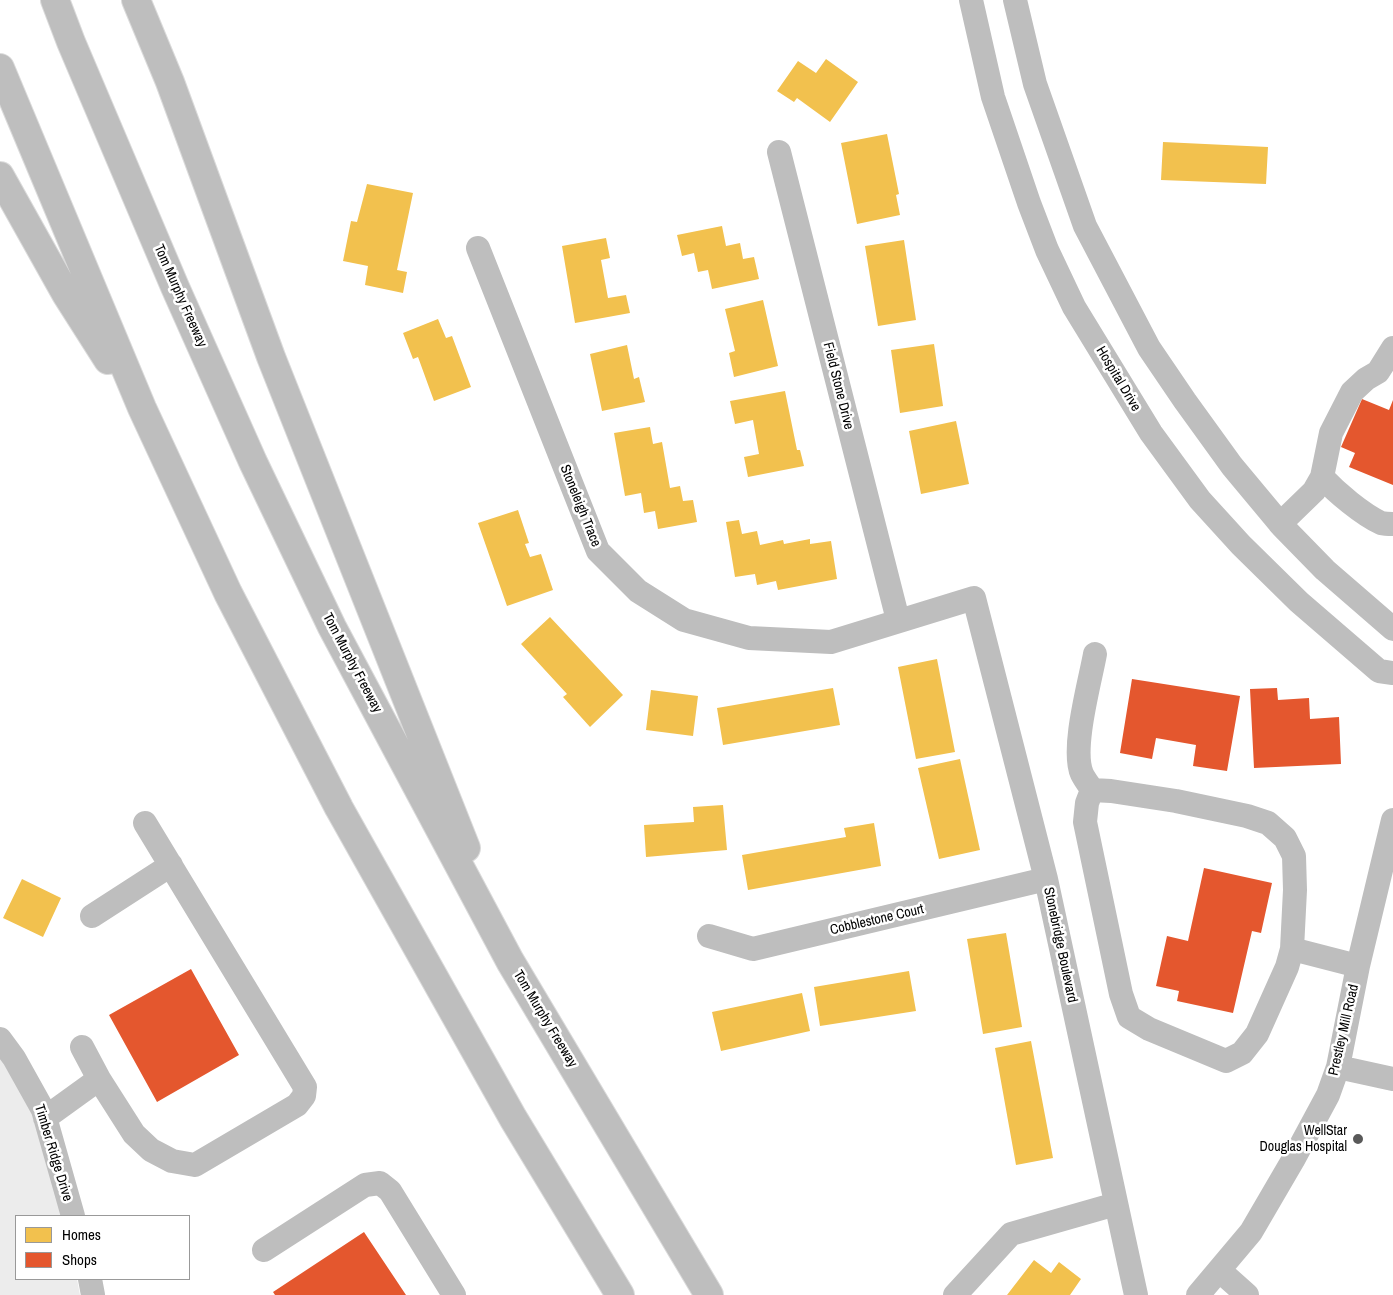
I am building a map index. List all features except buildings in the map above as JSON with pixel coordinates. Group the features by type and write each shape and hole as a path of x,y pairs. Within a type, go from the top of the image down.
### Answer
{"highway":[{"name":"Tom Murphy Freeway","path":"55,0 75,52 171,278 252,462 332,628 510,961 710,1295"},
{"path":"136,0 170,82 271,357 456,820 510,961"},
{"path":"153,0 170,82"},
{"path":"0,68 142,408 228,593 339,808 513,1118 620,1295"},
{"path":"0,176 66,294 102,352 142,408"}],"street":[{"name":"Hospital Drive","path":"971,0 993,97 1047,250 1074,306 1151,433 1200,500 1247,552 1299,602 1379,671 1393,673"},
{"path":"1015,0 1035,84 1085,226 1154,355 1232,466 1280,524 1325,570 1393,629"},
{"name":"Field Stone Drive","path":"779,152 898,620"},
{"name":"Stoneleigh Trace","path":"478,248 598,551 638,591 684,620 749,638 831,642 974,598"},
{"path":"1280,524 1314,491 1322,477 1331,433 1352,392 1366,378 1378,372 1393,348"},
{"path":"1322,477 1334,490 1360,509 1383,524 1393,524"},
{"name":"Stonebridge Boulevard","path":"974,598 1046,879 1136,1295"},
{"path":"1365,605 1393,606"},
{"path":"1093,790 1082,773 1078,758 1082,723 1095,654"},
{"path":"1093,790 1176,801 1247,816 1268,824 1285,838 1294,856 1295,890 1292,950 1287,968 1257,1034 1242,1053 1226,1061 1149,1029 1129,1017 1121,994 1085,822 1087,803 1093,790"},
{"name":"Prestley Mill Road","path":"1198,1295 1250,1232 1293,1160 1328,1094 1338,1067 1358,966 1390,840 1393,820"},
{"path":"82,1047 134,1134 151,1150 172,1162 195,1165 297,1105 304,1096 305,1087 145,823"},
{"path":"92,916 170,865"},
{"name":"Cobblestone Court","path":"710,936 753,949 1046,879"},
{"path":"1292,950 1358,966"},
{"name":"Timber Ridge Drive","path":"0,1039 14,1058 43,1110 73,1215"},
{"path":"1338,1067 1393,1080"},
{"path":"45,1118 99,1078"},
{"path":"264,1250 365,1185 380,1183 390,1191 454,1295"},
{"path":"955,1295 1011,1234 1116,1204"},
{"path":"1218,1270 1247,1295"},
{"path":"90,1280 93,1295"}],"shaded area":[{"path":"0,1046 43,1110 64,1215 15,1215 15,1280 77,1280 80,1295 0,1295"}],"place":[{"name":"WellStar Douglas Hospital","path":"1358,1139"}]}
